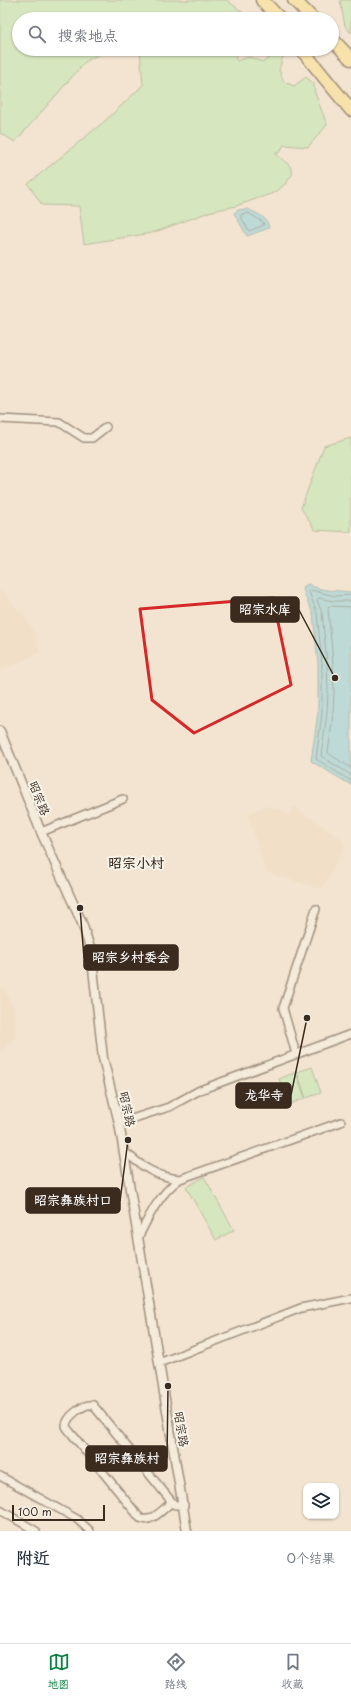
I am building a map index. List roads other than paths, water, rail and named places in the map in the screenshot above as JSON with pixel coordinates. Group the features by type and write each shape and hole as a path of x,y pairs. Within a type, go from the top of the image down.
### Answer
{"highway":[{"path":"259,0 269,12"},
{"path":"262,0 273,12"},
{"path":"294,0 306,12"},
{"path":"339,46 351,59"},
{"path":"307,56 351,110"},
{"path":"313,56 351,99"}],"street":[{"path":"0,419 59,422 84,438 92,438 106,427"},
{"name":"昭宗路","path":"0,731 41,832 82,923 91,951 103,1058 115,1101 124,1151 184,1505 187,1531"},
{"path":"41,832 123,799"},
{"path":"296,1054 283,1008 316,909"},
{"path":"119,1123 169,1107 200,1090 351,1034"},
{"path":"138,1238 151,1213 163,1195 170,1186 180,1179 341,1122"},
{"path":"124,1151 148,1170 168,1178 180,1179"},
{"path":"159,1363 301,1308 351,1298"},
{"path":"172,1502 148,1520 140,1518 67,1428 67,1420 86,1405 92,1405 172,1502 175,1505 184,1505"},
{"path":"0,1476 77,1519 90,1531"},
{"path":"0,1510 36,1531"}],"water":[{"path":"248,209 264,218 267,221 269,228 247,236 234,213 238,210"},
{"path":"308,584 324,590 351,592 351,785 311,761 318,712 318,664 313,613 305,596 303,587"}],"place":[{"name":"昭宗水库","path":"335,678"},
{"name":"昭宗乡村委会","path":"80,908"},
{"name":"龙华寺","path":"307,1018"},
{"name":"昭宗彝族村口","path":"128,1140"},
{"name":"昭宗彝族村","path":"168,1386"}],"district":[{"name":"昭宗小村","path":"136,862"}]}
